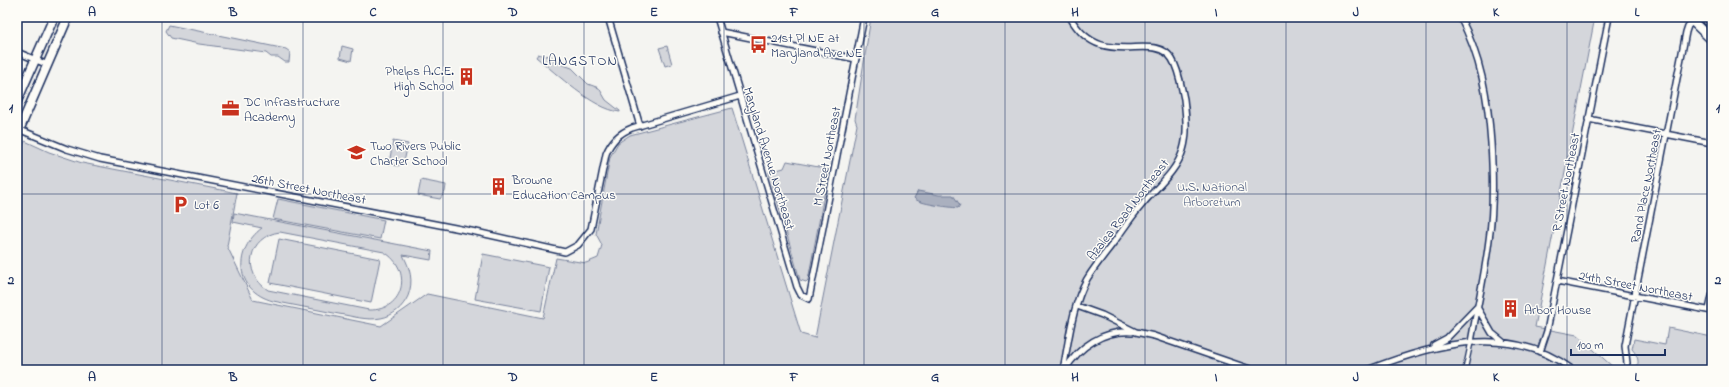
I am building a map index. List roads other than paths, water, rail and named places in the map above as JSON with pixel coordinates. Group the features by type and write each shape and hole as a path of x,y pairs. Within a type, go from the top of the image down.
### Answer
{"main road":[{"path":"17,101 54,17"},
{"path":"18,131 68,17"},
{"path":"1703,17 1712,25"},
{"path":"1692,18 1712,40"}],"street":[{"path":"608,17 640,126 740,96"},
{"name":"Maryland Avenue Northeast","path":"717,17 797,287 801,295 809,299"},
{"name":"M Street Northeast","path":"809,299 864,17"},
{"name":"Azalea Road Northeast","path":"1064,370 1077,306 1084,286 1093,271 1140,207 1175,167 1183,150 1186,126 1185,108 1180,81 1175,65 1168,53 1156,47 1118,48 1097,44 1081,33 1070,17"},
{"path":"1460,17 1474,47 1481,71 1488,110 1492,158 1493,199 1491,228 1465,370"},
{"name":"R Street Northeast","path":"1540,352 1547,331 1608,17"},
{"name":"Rand Place Northeast","path":"1627,363 1625,346 1634,296 1686,32 1692,18"},
{"path":"721,32 856,58"},
{"path":"17,52 48,65"},
{"path":"1588,119 1712,143"},
{"name":"26th Street Northeast","path":"18,131 87,156 476,232 565,252 578,245 591,229 604,160 609,147 620,134 640,126"},
{"name":"24th Street Northeast","path":"1557,281 1711,311"},
{"path":"1711,311 1712,296"},
{"path":"1077,306 1102,315 1136,332 1154,336 1253,370"},
{"path":"1477,307 1492,333 1500,340 1540,352 1556,359 1573,370"},
{"path":"1428,349 1447,338 1477,307"},
{"name":"Azalea Road Northeast","path":"1064,370 1078,354 1097,338 1114,332 1136,332"},
{"path":"1367,370 1428,349 1485,341 1510,344"}],"water":[{"path":"918,191 939,195 953,195 960,205 958,208 921,202 914,198"}],"place":[{"name":"21st Pl NE at Maryland Ave NE","path":"758,44"},
{"name":"Phelps A.C.E. High School","path":"467,77"},
{"name":"DC Infrastructure Academy","path":"231,108"},
{"name":"Two Rivers Public Charter School","path":"357,152"},
{"name":"Browne Education Campus","path":"499,186"},
{"name":"Lot 6","path":"181,204"},
{"name":"Arbor House","path":"1511,309"}],"district":[{"name":"LANGSTON","path":"580,60"}],"park label":[{"name":"U.S. National Arboretum","path":"1212,194"}]}
